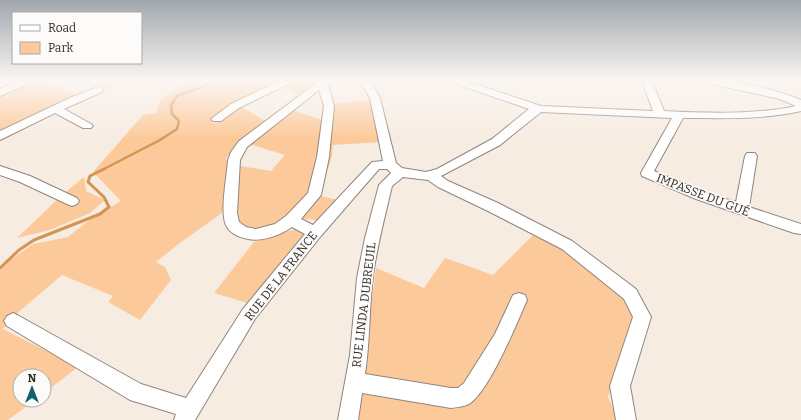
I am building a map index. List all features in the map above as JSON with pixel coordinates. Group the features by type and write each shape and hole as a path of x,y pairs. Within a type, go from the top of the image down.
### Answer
{"street":[{"path":"0,136 74,101"},
{"path":"216,119 246,101"},
{"path":"300,101 243,144 237,152 234,160 230,213 233,225 242,232 256,235 280,228 292,220 314,194 323,157 329,106 328,101"},
{"path":"376,101 395,169"},
{"path":"515,101 540,109 660,114 733,115 783,112 801,108"},
{"path":"655,101 660,114"},
{"path":"55,109 87,126"},
{"path":"540,109 534,111 496,142 432,176 443,184 493,207 567,245 630,294 642,316 620,386 626,420"},
{"name":"IMPASSE DU GUÉ","path":"679,114 647,173 701,196 799,229"},
{"path":"741,210 751,156"},
{"name":"RUE DE LA FRANCE","path":"188,415 249,314 315,233 376,165 432,176"},
{"name":"RUE LINDA DUBREUIL","path":"348,420 359,355 365,278 372,238 386,185 392,178 395,169"},
{"path":"0,170 25,179 72,201"},
{"path":"292,220 315,233"},
{"path":"354,382 451,398 462,397 471,390 501,340 520,300"},
{"path":"13,321 138,393 188,415"}],"green space":[{"path":"0,101 69,101 0,134"},
{"path":"160,101 239,101 211,123 219,122 240,106 267,122 247,136 226,158 233,181 226,210 156,262 165,267 171,280 140,320 108,302 113,296 62,275 15,315 3,329 78,367 52,387 52,368 12,368 12,408 24,408 8,420 0,420 0,267 33,244 68,237 93,217 121,201 93,172 143,115 156,113"},
{"path":"373,101 380,142 333,145 332,156 320,196 338,200 321,221 308,219 242,233 237,207 240,166 271,171 285,155 249,144 291,110 333,123 333,104"},
{"path":"84,177 86,191 105,200 90,213 50,230 17,238 61,196"},
{"path":"296,229 307,234 251,304 214,293 254,242"},
{"path":"534,234 563,248 625,297 635,319 608,397 618,420 357,420 376,268 424,288 445,258 493,275"}],"waterway":[{"path":"102,170 160,140 177,129 179,121 172,114 171,105 174,101"},
{"path":"0,268 19,250 34,240 100,214 109,207 104,197 88,182 90,176 102,170"}]}
